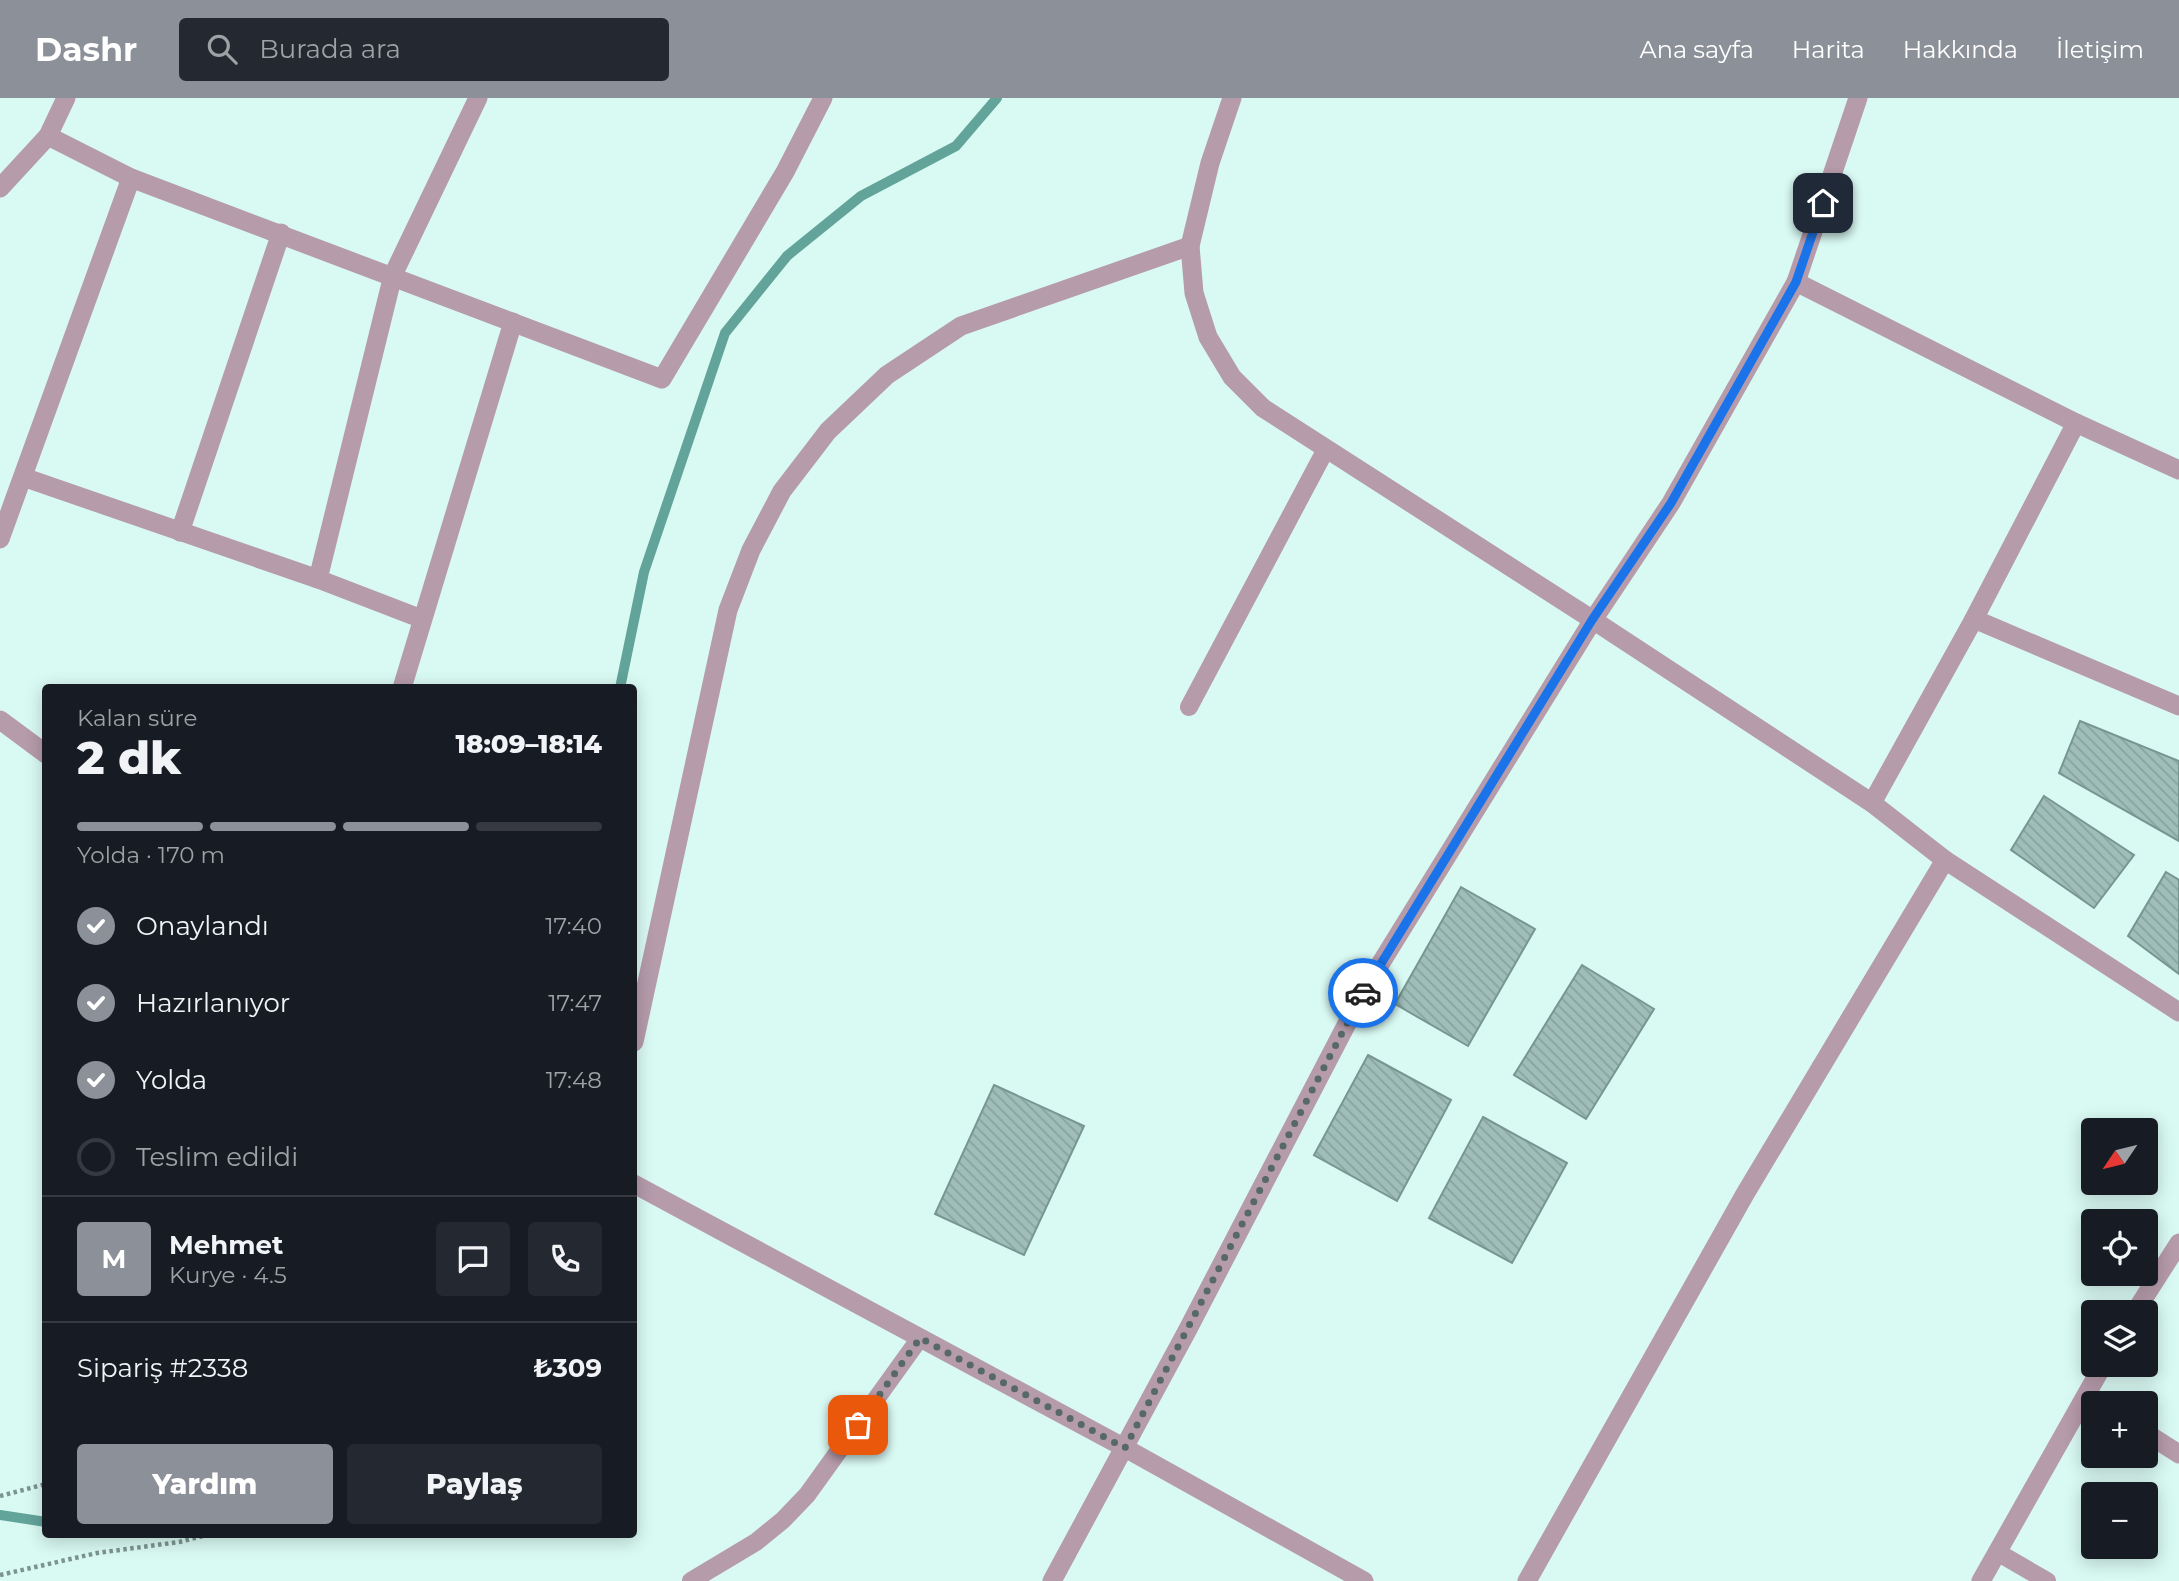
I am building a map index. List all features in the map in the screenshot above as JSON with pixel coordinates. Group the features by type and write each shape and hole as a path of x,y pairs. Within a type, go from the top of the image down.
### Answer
{"street":[{"path":"0,188 48,136 66,98"},
{"path":"318,579 393,275 478,98"},
{"path":"48,136 131,177 662,379 785,172 823,98"},
{"path":"1233,98 1210,163 1189,246 1194,293 1208,337 1232,377 1263,408 1872,803 1945,860 2179,1012"},
{"path":"1052,1581 1125,1448 1366,987 1592,620 1671,503 1796,282 1858,98"},
{"path":"0,539 131,177"},
{"path":"180,532 281,233"},
{"path":"637,1028 728,611 751,550 782,491 828,431 887,375 961,326 1189,246"},
{"path":"1796,282 2076,423 2179,470"},
{"path":"403,684 513,322"},
{"path":"1872,803 1974,619 2076,423"},
{"path":"23,478 318,579 422,619"},
{"path":"1974,619 2179,706"},
{"path":"0,719 42,751"},
{"path":"1527,1581 1745,1194 1945,860"},
{"path":"637,1186 1125,1448 1364,1581"},
{"path":"2143,1300 2179,1243"},
{"path":"1981,1581 2081,1415"},
{"path":"2158,1441 2179,1454"}],"lane":[{"path":"1189,707 1326,449"},
{"path":"691,1581 756,1542 783,1520 807,1495 920,1338"},
{"path":"1997,1552 2046,1581"}],"path":[{"path":"0,1496 42,1485"},
{"path":"0,1576 97,1553 195,1538"}],"building":[{"path":"2080,721 2179,761 2179,841 2059,773"},
{"path":"2044,796 2134,855 2094,908 2011,850"},
{"path":"2166,872 2179,880 2179,974 2128,936"},
{"path":"1461,887 1535,929 1468,1046 1395,1004"},
{"path":"1582,965 1654,1009 1586,1119 1514,1075"},
{"path":"1368,1055 1451,1100 1397,1201 1314,1155"},
{"path":"994,1085 1084,1126 1024,1255 935,1214"},
{"path":"1483,1117 1567,1163 1512,1263 1429,1218"}],"waterway":[{"path":"621,684 644,572 725,333 787,256 861,196 956,146 997,98"},
{"path":"0,1515 42,1521"}],"way so far":[{"path":"858,1425 920,1338 1125,1448 1363,993"}],"route":[{"path":"1363,993 1592,620 1671,503 1796,282 1823,203"}]}
